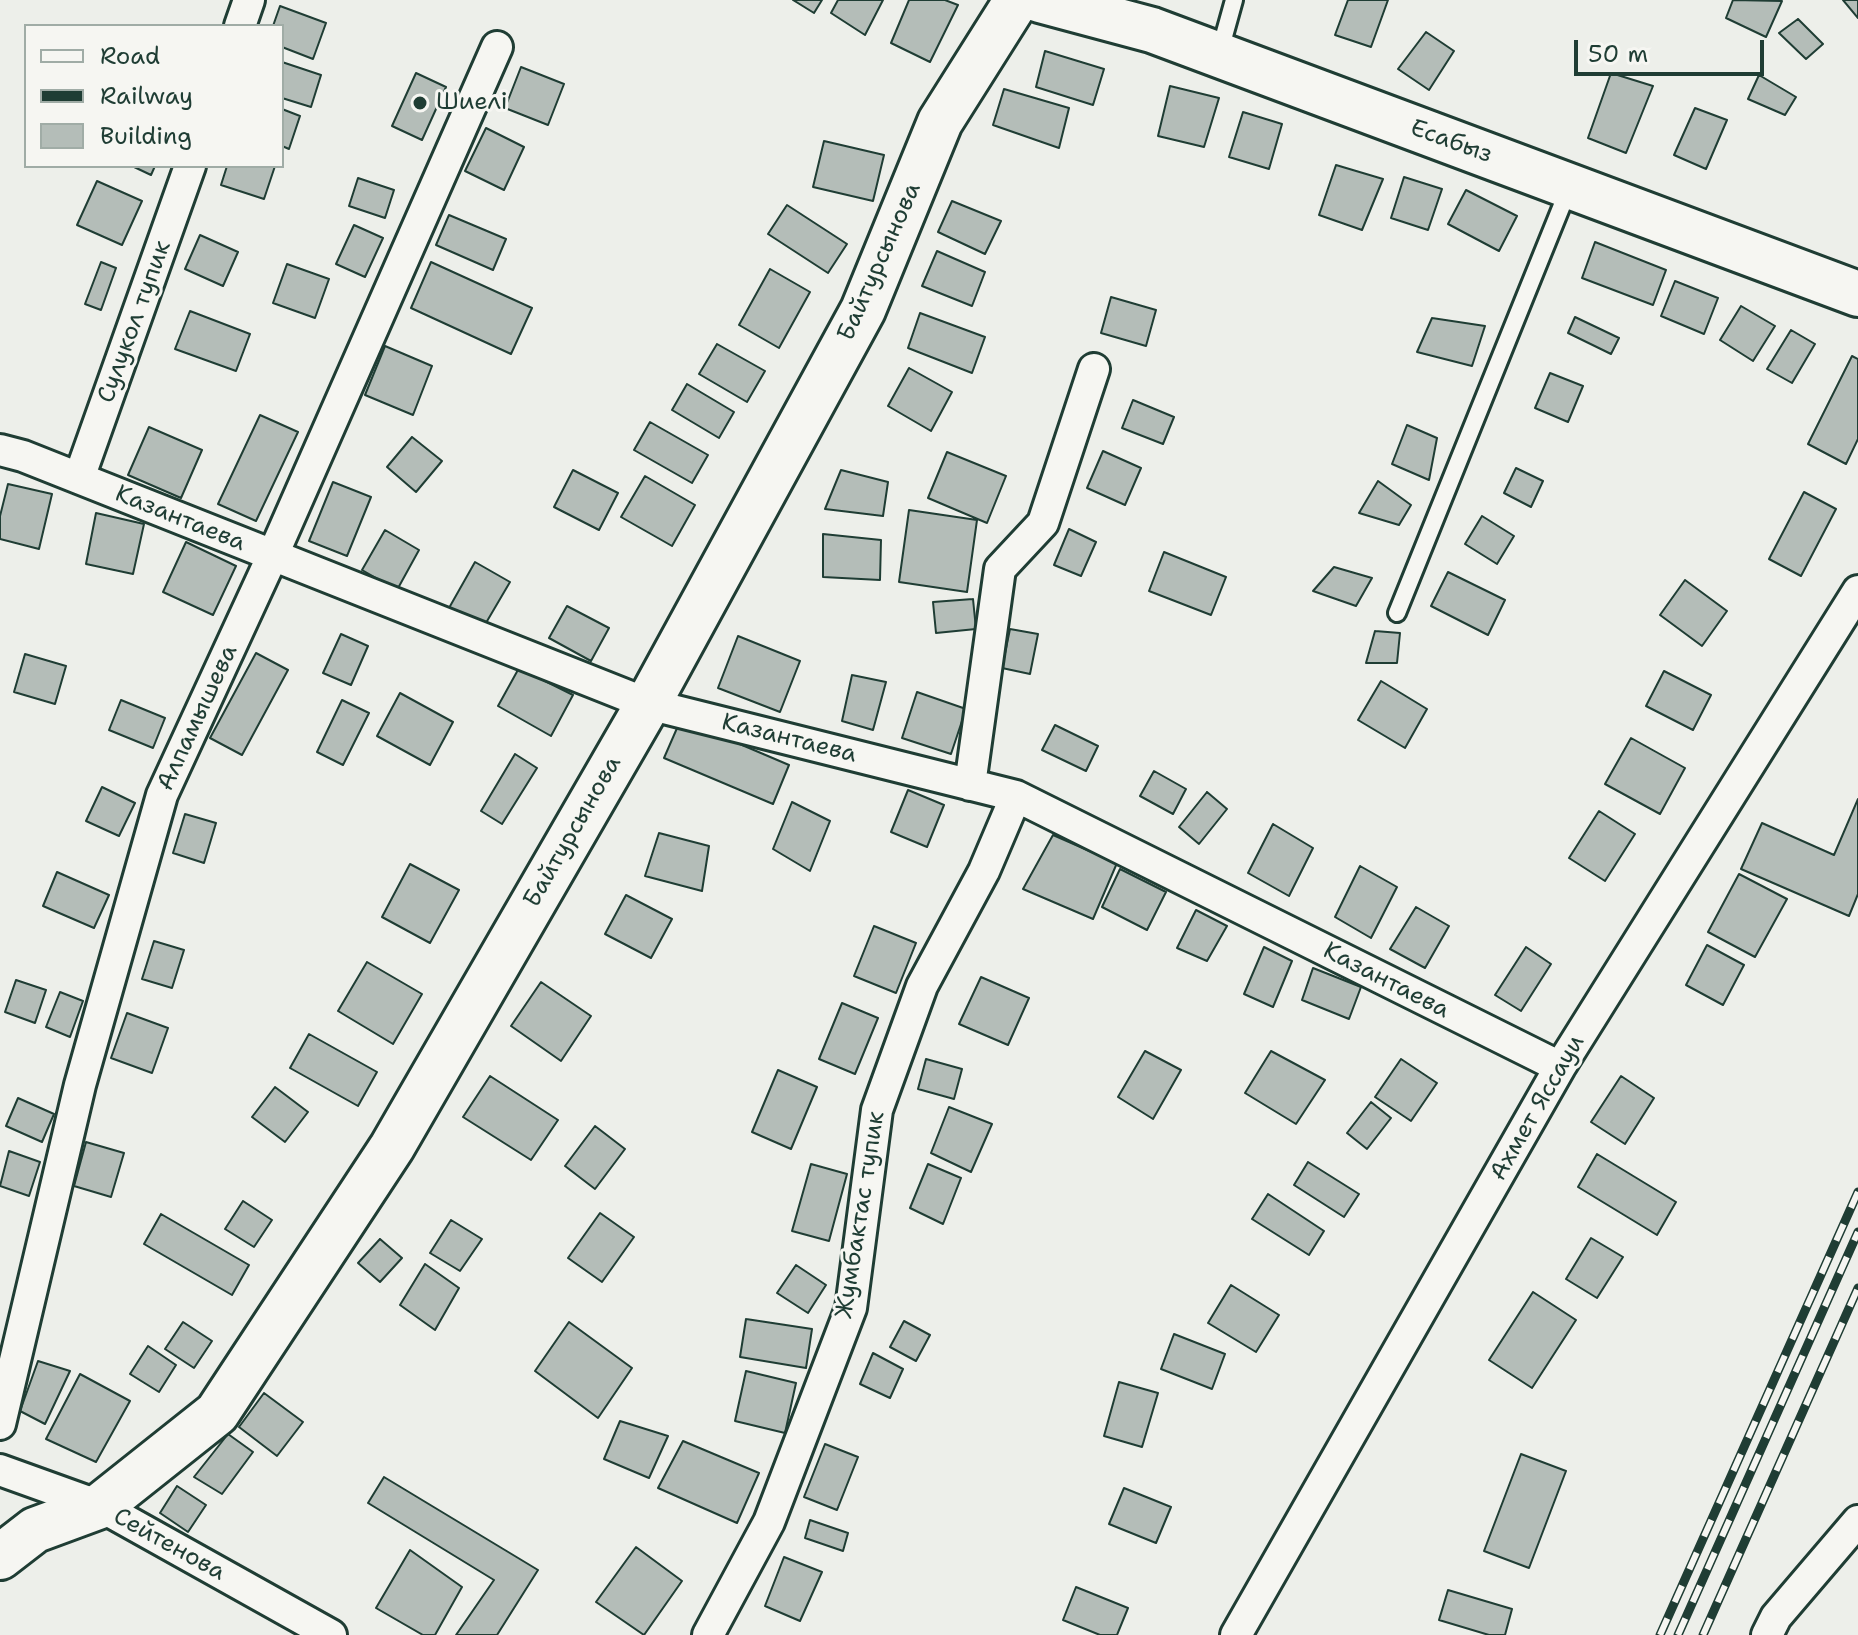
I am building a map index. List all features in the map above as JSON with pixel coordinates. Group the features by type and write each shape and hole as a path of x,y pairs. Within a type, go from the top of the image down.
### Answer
{"main road":[{"name":"Байтурсынова","path":"0,1557 18,1532 100,1506 217,1413 392,1147 648,704 863,310 940,122 1017,0"},
{"name":"Есабыз","path":"1040,0 1152,30 1858,294"}],"street":[{"path":"241,24 249,0"},
{"name":"Алпамышева","path":"0,1424 80,1085 162,795 272,557 497,47"},
{"name":"Сулукол тупик","path":"79,478 189,168"},
{"path":"970,785 1000,569 1043,523 1094,369"},
{"name":"Казантаева","path":"0,450 79,478 648,704 1016,796 1560,1067"},
{"name":"Ахмет Яссауи","path":"1236,1635 1560,1067 1858,591"},
{"name":"Жумбактас тупик","path":"708,1635 769,1522 851,1308 877,1110 922,986 984,871 1016,796"},
{"name":"Сейтенова","path":"0,1470 100,1506 331,1635"},
{"path":"1767,1635 1776,1617 1858,1521"}],"lane":[{"path":"1218,55 1234,0"},
{"path":"1397,613 1570,186"}],"building":[{"path":"793,0 822,0 814,13"},
{"path":"838,0 883,0 865,35 831,13"},
{"path":"909,0 945,0 958,5 930,62 891,43"},
{"path":"1348,0 1388,0 1371,47 1335,35"},
{"path":"1733,0 1782,1 1766,37 1726,18"},
{"path":"1843,0 1858,0 1858,18"},
{"path":"280,6 326,23 313,59 284,48 284,24 274,24"},
{"path":"1798,19 1823,44 1806,59 1779,33"},
{"path":"1426,32 1454,51 1429,90 1398,69"},
{"path":"1045,51 1104,69 1093,105 1036,87"},
{"path":"284,63 321,75 311,107 284,99"},
{"path":"521,67 564,84 548,125 505,108"},
{"path":"416,73 446,87 422,140 392,126"},
{"path":"1611,73 1653,86 1626,153 1588,138"},
{"path":"1759,75 1796,97 1785,115 1748,99"},
{"path":"1170,86 1219,98 1204,147 1158,136"},
{"path":"1004,89 1069,108 1059,148 993,125"},
{"path":"1695,108 1727,120 1706,169 1674,155"},
{"path":"284,110 300,116 289,149 284,147"},
{"path":"1243,112 1282,124 1269,169 1229,157"},
{"path":"486,128 524,147 504,190 465,171"},
{"path":"824,141 884,155 873,201 813,187"},
{"path":"1336,165 1383,179 1362,230 1319,215"},
{"path":"136,168 154,168 151,175"},
{"path":"226,168 274,168 264,199 221,185"},
{"path":"1404,177 1442,189 1428,230 1391,218"},
{"path":"358,178 394,190 385,218 349,206"},
{"path":"97,181 142,201 122,245 77,225"},
{"path":"1466,190 1517,216 1499,251 1448,224"},
{"path":"952,201 1001,221 985,254 938,232"},
{"path":"787,205 847,244 828,273 768,234"},
{"path":"449,215 506,239 493,270 436,245"},
{"path":"354,225 383,238 365,277 336,264"},
{"path":"200,235 238,252 223,286 185,269"},
{"path":"1595,242 1666,270 1653,305 1582,278"},
{"path":"937,251 985,272 972,306 922,286"},
{"path":"101,262 116,268 101,310 85,304"},
{"path":"431,262 532,308 511,354 411,308"},
{"path":"287,264 329,279 315,318 273,303"},
{"path":"770,269 810,292 779,348 739,325"},
{"path":"1675,281 1718,298 1704,334 1661,316"},
{"path":"1111,297 1156,310 1146,346 1101,333"},
{"path":"1741,306 1775,326 1753,361 1720,340"},
{"path":"190,311 250,334 236,371 175,349"},
{"path":"920,313 985,337 972,373 908,348"},
{"path":"1575,317 1619,338 1611,354 1568,333"},
{"path":"1432,318 1485,326 1472,366 1417,352"},
{"path":"1791,330 1815,344 1792,383 1767,369"},
{"path":"717,344 765,371 747,402 699,374"},
{"path":"385,346 432,366 413,415 365,395"},
{"path":"1852,356 1858,359 1858,439 1846,464 1808,444"},
{"path":"909,368 952,392 931,431 888,406"},
{"path":"1550,373 1583,386 1568,422 1535,408"},
{"path":"687,384 734,412 719,438 672,410"},
{"path":"1133,400 1174,417 1163,444 1122,428"},
{"path":"260,415 298,432 256,521 218,504"},
{"path":"650,422 708,455 692,483 634,450"},
{"path":"1407,425 1437,438 1429,480 1392,464"},
{"path":"149,427 202,450 181,498 128,475"},
{"path":"412,437 442,461 416,492 387,467"},
{"path":"1103,451 1141,468 1125,505 1087,488"},
{"path":"947,452 1006,476 987,523 928,498"},
{"path":"1516,468 1543,481 1531,507 1504,493"},
{"path":"573,470 618,493 599,530 554,507"},
{"path":"841,470 888,482 883,516 825,509"},
{"path":"645,476 695,505 672,546 621,517"},
{"path":"1378,481 1411,505 1399,525 1359,513"},
{"path":"333,482 371,497 347,556 309,541"},
{"path":"8,484 52,494 39,549 0,539 0,516"},
{"path":"1804,492 1836,509 1801,576 1769,559"},
{"path":"909,510 977,520 967,592 899,582"},
{"path":"96,513 144,524 133,574 86,564"},
{"path":"1482,516 1514,536 1497,564 1465,544"},
{"path":"1069,529 1096,542 1081,576 1054,565"},
{"path":"385,530 419,550 397,590 362,570"},
{"path":"823,534 881,540 880,580 823,577"},
{"path":"186,542 236,566 213,615 163,592"},
{"path":"1164,552 1226,577 1211,615 1149,591"},
{"path":"475,562 510,582 483,628 449,608"},
{"path":"1334,567 1372,578 1356,606 1313,591"},
{"path":"1448,572 1505,600 1488,635 1431,606"},
{"path":"1685,580 1727,611 1702,646 1660,615"},
{"path":"973,599 976,629 936,633 933,602"},
{"path":"567,606 609,628 591,661 549,638"},
{"path":"1010,629 1038,634 1030,674 1002,668"},
{"path":"1375,631 1400,633 1397,663 1366,663"},
{"path":"341,634 368,646 351,685 323,673"},
{"path":"738,636 800,661 780,712 718,688"},
{"path":"256,653 288,670 242,755 210,738"},
{"path":"25,654 66,666 55,704 14,692"},
{"path":"519,668 573,695 551,736 498,706"},
{"path":"1664,671 1711,695 1693,730 1646,706"},
{"path":"852,675 886,682 873,730 842,721"},
{"path":"1381,681 1427,709 1405,748 1358,720"},
{"path":"917,692 966,709 951,754 902,738"},
{"path":"400,693 453,722 430,765 377,736"},
{"path":"121,700 165,718 153,748 109,730"},
{"path":"342,700 369,713 343,765 317,752"},
{"path":"681,719 789,765 773,804 664,758"},
{"path":"1055,725 1098,746 1086,771 1042,750"},
{"path":"1631,738 1685,768 1660,814 1605,784"},
{"path":"515,754 537,768 502,824 481,811"},
{"path":"1154,771 1186,789 1173,814 1140,796"},
{"path":"102,787 135,803 119,836 86,821"},
{"path":"908,790 944,805 927,847 891,832"},
{"path":"1207,792 1227,809 1199,844 1179,827"},
{"path":"1858,799 1858,894 1849,916 1741,869 1762,823 1834,855"},
{"path":"792,802 830,821 810,871 773,849"},
{"path":"1599,811 1635,834 1605,881 1569,858"},
{"path":"185,814 216,823 204,863 173,853"},
{"path":"1273,824 1313,848 1289,896 1248,873"},
{"path":"659,833 709,846 702,891 645,876"},
{"path":"1053,835 1117,863 1093,919 1023,889"},
{"path":"410,864 459,890 430,943 382,917"},
{"path":"1360,866 1397,887 1371,938 1335,917"},
{"path":"1120,869 1166,892 1147,930 1102,907"},
{"path":"57,872 109,895 94,928 43,906"},
{"path":"1739,874 1787,899 1755,957 1708,932"},
{"path":"626,895 672,919 651,958 605,934"},
{"path":"1416,907 1449,926 1425,968 1390,949"},
{"path":"1196,910 1227,926 1207,961 1177,948"},
{"path":"874,926 916,943 896,993 854,976"},
{"path":"154,941 184,950 172,988 142,979"},
{"path":"1707,945 1744,965 1723,1005 1686,985"},
{"path":"1264,947 1292,961 1273,1007 1244,994"},
{"path":"1526,947 1551,964 1521,1011 1495,995"},
{"path":"367,962 422,994 393,1044 338,1011"},
{"path":"1313,968 1361,987 1349,1019 1302,1000"},
{"path":"981,977 1029,998 1008,1045 959,1024"},
{"path":"16,980 46,990 35,1023 5,1012"},
{"path":"541,982 591,1016 561,1061 511,1026"},
{"path":"60,992 83,1001 70,1037 46,1027"},
{"path":"842,1003 878,1018 855,1074 819,1059"},
{"path":"127,1013 168,1028 152,1073 111,1058"},
{"path":"309,1034 377,1072 358,1106 290,1068"},
{"path":"1145,1051 1181,1070 1153,1119 1118,1097"},
{"path":"1271,1051 1325,1080 1296,1124 1245,1093"},
{"path":"926,1059 962,1069 954,1099 918,1089"},
{"path":"1401,1059 1437,1083 1411,1121 1375,1097"},
{"path":"778,1070 817,1087 791,1149 752,1132"},
{"path":"490,1076 558,1120 531,1160 463,1117"},
{"path":"1621,1076 1654,1098 1625,1144 1591,1122"},
{"path":"275,1087 308,1112 285,1142 252,1117"},
{"path":"18,1098 54,1114 42,1142 6,1126"},
{"path":"1371,1102 1391,1118 1367,1149 1347,1133"},
{"path":"949,1107 992,1124 971,1172 931,1153"},
{"path":"595,1126 625,1149 595,1189 565,1166"},
{"path":"86,1142 124,1153 111,1197 74,1186"},
{"path":"9,1151 40,1162 29,1196 0,1186"},
{"path":"1597,1154 1676,1202 1657,1235 1578,1187"},
{"path":"1308,1162 1359,1194 1344,1217 1294,1185"},
{"path":"811,1164 847,1174 829,1241 792,1231"},
{"path":"928,1164 961,1178 943,1224 910,1208"},
{"path":"1268,1194 1324,1231 1309,1255 1252,1219"},
{"path":"243,1201 272,1220 254,1247 225,1229"},
{"path":"600,1213 634,1237 602,1282 568,1258"},
{"path":"161,1214 249,1265 232,1295 144,1244"},
{"path":"451,1220 482,1239 460,1271 430,1253"},
{"path":"1591,1238 1623,1257 1597,1298 1566,1279"},
{"path":"380,1239 402,1258 380,1282 358,1263"},
{"path":"425,1264 459,1288 435,1330 400,1305"},
{"path":"796,1265 826,1285 808,1313 777,1293"},
{"path":"1231,1285 1279,1315 1256,1352 1208,1323"},
{"path":"1533,1292 1576,1320 1532,1388 1489,1360"},
{"path":"746,1319 812,1329 806,1368 740,1357"},
{"path":"904,1321 930,1335 916,1361 890,1347"},
{"path":"183,1322 212,1341 194,1368 165,1349"},
{"path":"569,1322 632,1368 598,1418 535,1371"},
{"path":"1174,1334 1225,1354 1212,1389 1161,1369"},
{"path":"148,1346 176,1365 159,1392 130,1374"},
{"path":"873,1353 903,1369 890,1398 860,1384"},
{"path":"38,1361 70,1371 45,1424 20,1411"},
{"path":"746,1371 796,1383 785,1433 735,1421"},
{"path":"80,1374 130,1401 96,1462 46,1439"},
{"path":"1119,1382 1158,1393 1142,1447 1104,1436"},
{"path":"264,1393 303,1422 277,1456 239,1427"},
{"path":"620,1421 668,1436 649,1478 604,1459"},
{"path":"228,1434 253,1452 222,1494 194,1477"},
{"path":"683,1441 759,1473 737,1523 658,1488"},
{"path":"825,1444 858,1457 837,1510 804,1497"},
{"path":"1521,1454 1566,1471 1529,1568 1484,1551"},
{"path":"384,1477 538,1570 497,1635 456,1635 494,1580 368,1503"},
{"path":"177,1486 206,1505 188,1532 160,1513"},
{"path":"1124,1488 1171,1507 1156,1543 1109,1524"},
{"path":"810,1520 848,1533 843,1551 805,1538"},
{"path":"636,1547 682,1581 644,1635 596,1602"},
{"path":"410,1550 462,1587 435,1635 423,1635 376,1608"},
{"path":"784,1557 822,1572 800,1621 765,1606"},
{"path":"1076,1587 1128,1608 1117,1635 1100,1635 1063,1620"},
{"path":"1448,1590 1512,1609 1505,1635 1489,1635 1439,1620"}],"railway":[{"path":"1660,1635 1858,1192"},
{"path":"1678,1635 1858,1232"},
{"path":"1703,1635 1858,1288"}],"place":[{"name":"Шиелі","path":"420,103"}]}
